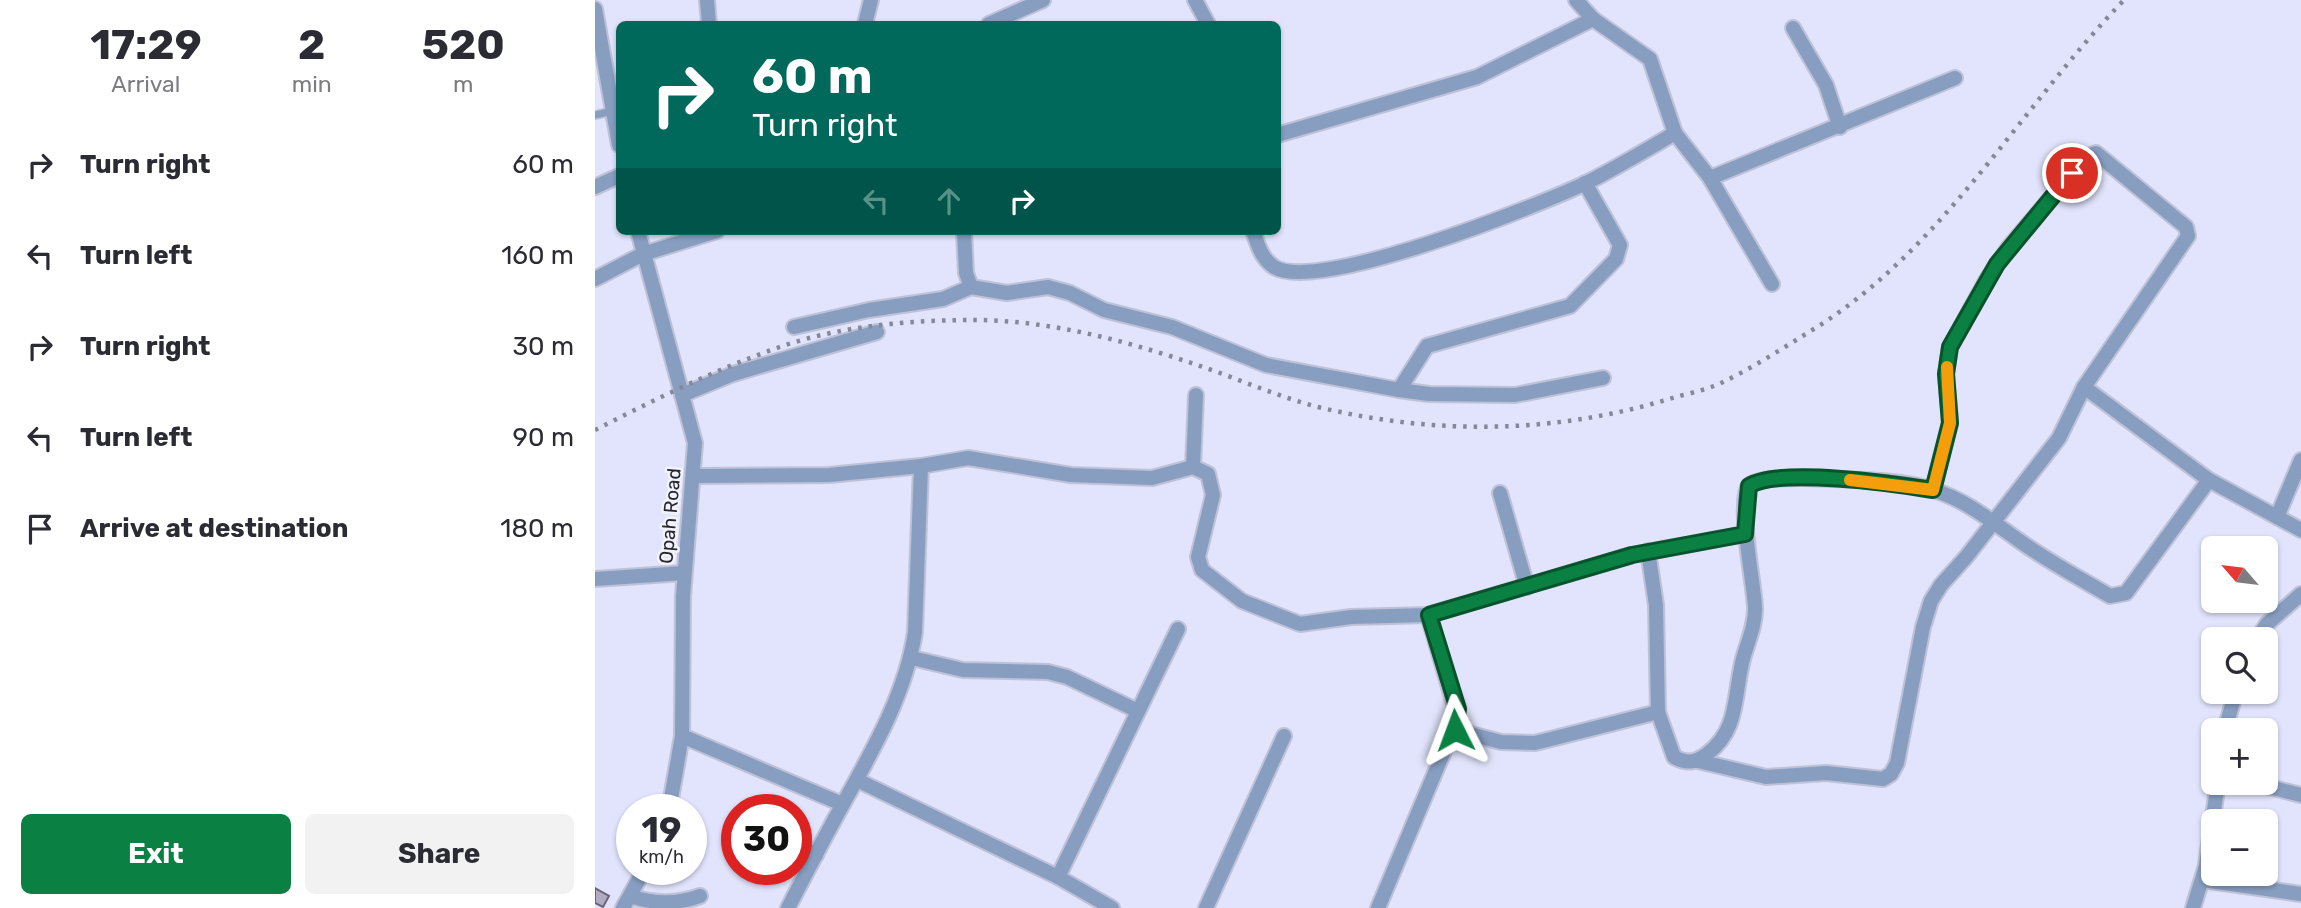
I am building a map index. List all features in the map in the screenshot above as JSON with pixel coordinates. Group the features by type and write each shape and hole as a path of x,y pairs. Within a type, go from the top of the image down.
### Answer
{"street":[{"path":"707,0 709,21"},
{"path":"866,21 871,0"},
{"path":"996,21 1043,0"},
{"path":"1195,0 1206,21"},
{"path":"1576,0 1593,19 1642,50 1650,59 1675,133 1710,178 1773,284"},
{"path":"595,9 613,81 616,128"},
{"path":"1281,134 1478,76 1593,19"},
{"path":"1793,29 1826,85 1840,127"},
{"path":"1710,178 1955,78"},
{"path":"1254,235 1260,254 1281,270 1292,272 1355,266 1515,211 1585,183 1675,133"},
{"path":"1649,551 1656,605 1658,712 1674,757 1683,762 1698,761 1766,777 1826,773 1883,779 1891,774 1897,762 1923,627 1931,601 2059,438 2084,387 2188,231 2096,153 2086,157 2009,247 1986,281 1950,347 1946,374 1950,423 1933,490"},
{"path":"595,187 616,177"},
{"path":"1399,390 1427,346 1570,306 1616,258 1620,245 1585,183"},
{"name":"Opah Road","path":"639,235 695,443 684,573 682,736 672,794"},
{"path":"595,279 643,254 704,235"},
{"path":"964,235 966,273 971,287"},
{"path":"794,327 869,310 943,299 971,287 1007,293 1048,287 1070,292 1104,310 1172,327 1266,365 1399,390 1429,394 1515,395 1603,378"},
{"path":"682,395 733,374 877,332"},
{"path":"2084,387 2209,480 2301,530"},
{"path":"1193,467 1196,395"},
{"path":"693,475 829,475 921,466 968,458 1071,475 1152,478 1193,467 1208,474 1213,495 1198,558 1202,569 1242,601 1300,624 1351,617 1429,615 1649,551 1745,534"},
{"path":"2277,517 2301,460"},
{"path":"788,908 857,780 912,658 921,466"},
{"path":"1698,761 1722,741 1732,724 1741,666 1754,620 1751,564 1745,534 1747,493 1749,486 1756,481 1804,478 1933,490 1969,506 2064,570 2110,596 2119,596 2126,593 2209,480"},
{"path":"1500,493 1528,587"},
{"path":"595,579 684,573"},
{"path":"2265,627 2301,594"},
{"path":"1378,908 1455,730 1458,709 1429,615"},
{"path":"1058,877 1178,629"},
{"path":"912,658 963,670 1048,672 1067,677 1138,711"},
{"path":"1455,730 1501,742 1535,743 1658,712"},
{"path":"682,736 842,804"},
{"path":"1206,908 1284,736"},
{"path":"857,780 1058,877 1112,908"},
{"path":"2278,789 2301,795"},
{"path":"812,853 816,855"},
{"path":"636,885 627,902 686,901 701,896"},
{"path":"2193,908 2201,886"},
{"path":"2245,886 2301,894"}],"lane":[{"path":"595,115 613,111"}],"building":[{"path":"595,888 609,896 603,907 595,903"}],"railway":[{"path":"595,430 707,376 800,340 849,329 949,320 1003,321 1090,334 1176,358 1303,403 1406,422 1494,427 1538,424 1626,411 1700,391 1742,372 1809,332 1857,299 1900,261 1977,177 2049,87 2124,0"}],"slow traffic":[{"path":"1850,480 1933,490 1950,423 1947,367"}],"route":[{"path":"1455,730 1458,709 1429,615 1632,555 1674,545 1745,534 1747,493 1749,486 1756,481 1791,477 1832,479 1933,490 1950,423 1946,374 1950,347 1997,264 2072,173"}]}
